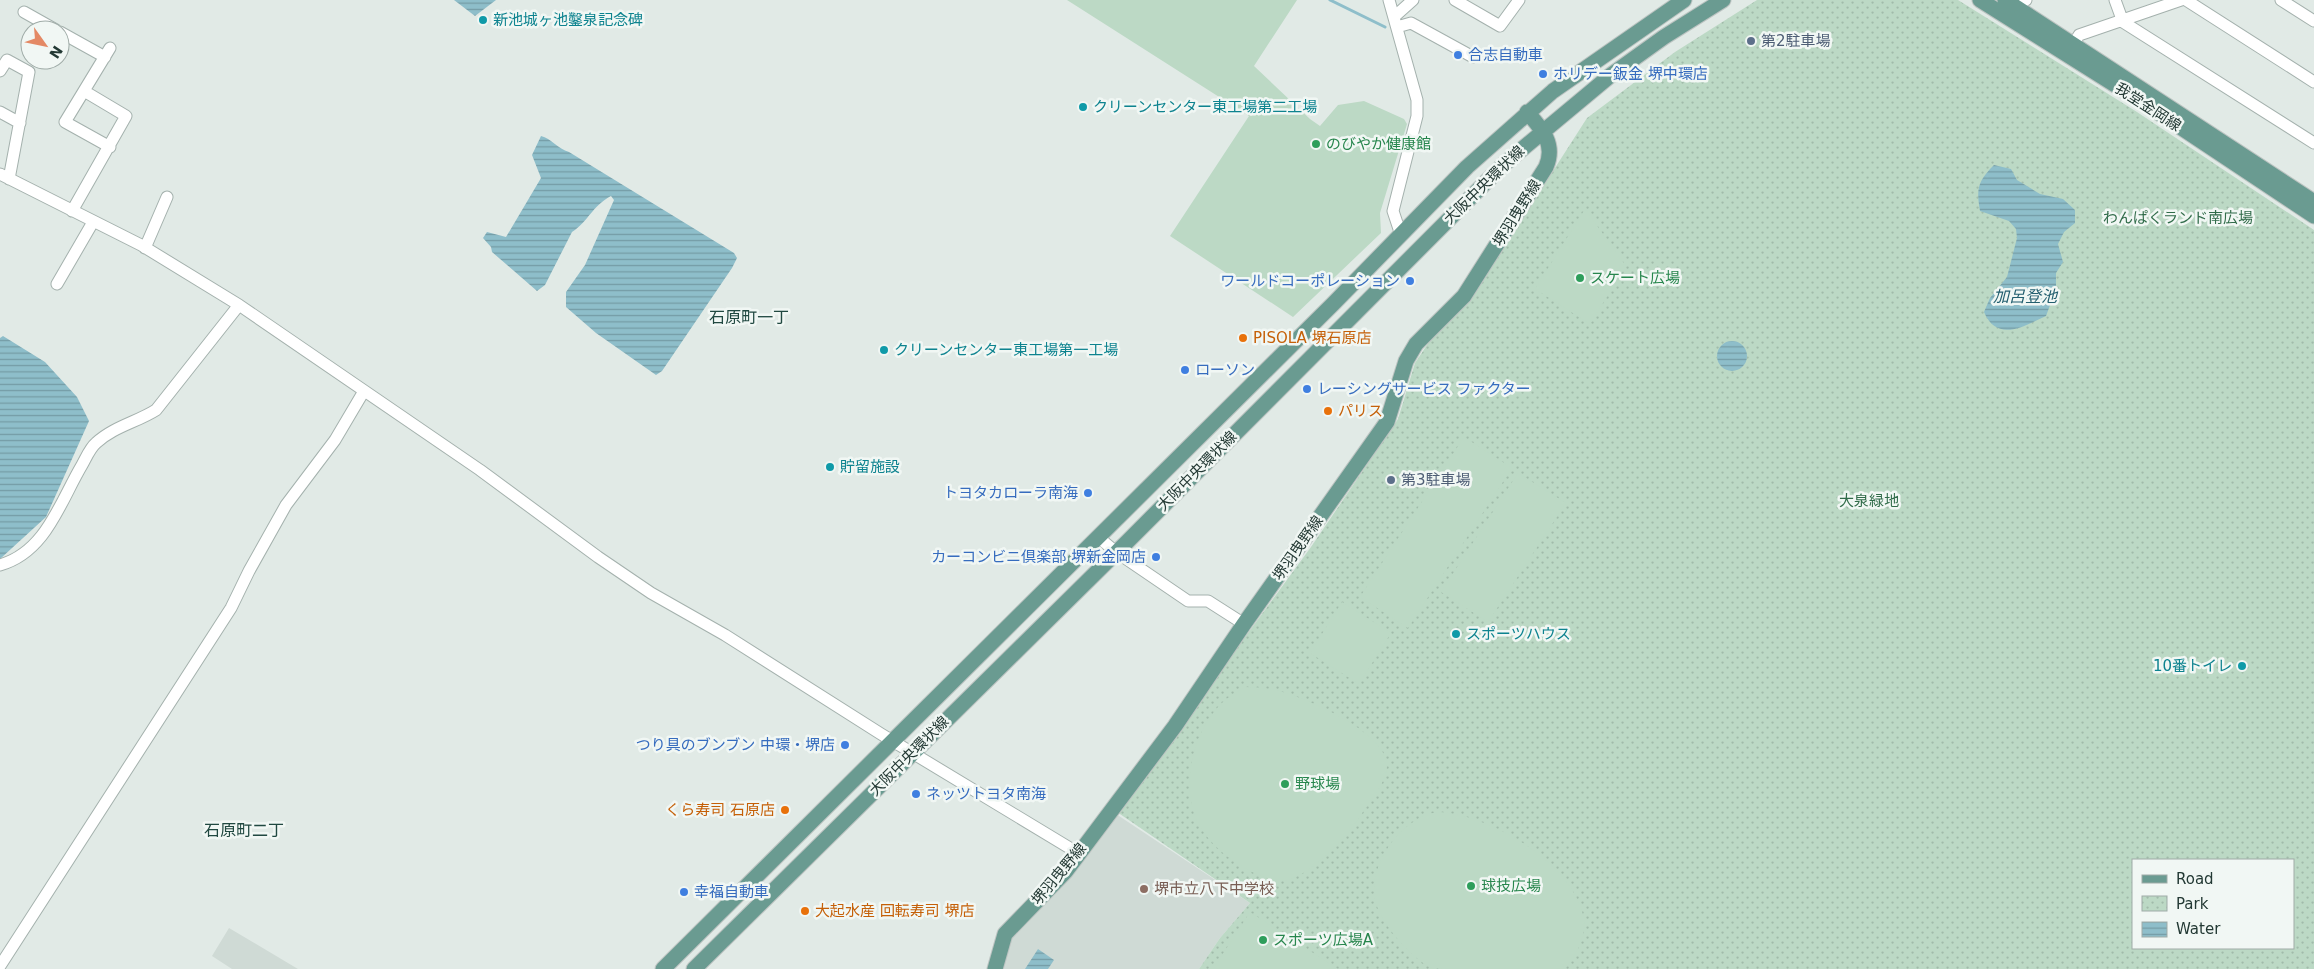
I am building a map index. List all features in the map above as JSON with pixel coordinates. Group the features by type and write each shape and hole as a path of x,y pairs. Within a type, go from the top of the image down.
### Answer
{"main road":[{"name":"大阪中央環状線","path":"663,969 1401,235 1467,167 1553,91 1669,4 1684,0"},
{"name":"大阪中央環状線","path":"694,969 1116,552 1503,165 1611,75 1723,0"},
{"name":"我堂金岡線","path":"1980,0 2070,49 2314,202"},
{"name":"我堂金岡線","path":"2015,2 2070,49 2314,216"},
{"name":"堺羽曳野線","path":"995,969 1005,934 1048,892 1066,871 1175,726 1244,624 1387,422 1406,361 1416,344 1464,296 1546,167 1550,158 1551,148 1543,130 1527,112"}],"street":[{"path":"1389,0 1417,100 1417,116 1393,211 1401,235"},
{"path":"1395,22 1413,0"},
{"path":"1455,0 1500,26 1519,0"},
{"path":"2115,0 2123,22 2314,143"},
{"path":"2070,49 2079,35 2123,22 2181,0"},
{"path":"2186,0 2314,82"},
{"path":"2281,0 2314,21"},
{"path":"24,12 38,20"},
{"path":"1395,22 1411,24 1473,57"},
{"path":"70,36 107,52 65,122 110,147"},
{"path":"0,71 7,60 29,72 20,123 5,176 145,248 239,304 651,593 725,635 892,740 1078,853"},
{"path":"72,211 126,116 84,91"},
{"path":"0,112 20,123"},
{"path":"145,248 167,197"},
{"path":"57,284 94,222"},
{"path":"0,565 9,563 38,542 51,525 94,444 110,432 156,410 239,304"},
{"path":"0,966 231,608 286,504 335,440 364,391"},
{"path":"1098,537 1116,552 1188,601 1208,601 1244,624"}],"shaded area":[{"name":"堺市立八下中学校","path":"1116,814 1250,903 1220,938 1199,969 1002,969 1008,942 1073,875"},
{"path":"229,928 298,969 232,969 212,956"}],"green space":[{"name":"のびやか健康館","path":"1067,0 1297,0 1254,66 1310,119 1320,126 1338,105 1364,101 1404,119 1407,124 1380,213 1381,233 1293,317 1170,236 1249,116"},
{"name":"大泉緑地","path":"1757,0 1958,0 2137,112 2314,230 2314,969 1199,969 1220,938 1250,903 1117,812 1311,547 1398,419 1415,363 1433,336 1473,296 1587,118 1675,52"},
{"name":"スケート広場","path":"1585,209 1626,266 1590,324 1535,289"},
{"path":"1464,437 1512,468 1408,628 1360,597"},
{"path":"1518,473 1566,503 1488,622 1441,592"},
{"path":"1342,602 1391,633 1359,684 1310,653"},
{"name":"野球場","path":"1245,687 1279,691 1307,701 1343,718 1374,740 1383,753 1387,765 1384,778 1377,791 1355,824 1339,843 1308,870 1284,881 1260,876 1228,857 1207,837 1197,821 1192,807 1190,777 1192,761 1202,732 1209,719 1221,704"},
{"name":"球技広場","path":"1438,812 1459,815 1482,822 1505,833 1528,846 1548,862 1565,880 1578,900 1584,926 1579,946 1565,969 1432,968 1423,963 1395,936 1380,913 1376,902 1374,892 1375,879 1379,865 1393,841 1403,830 1425,815"},
{"name":"スポーツ広場A","path":"1250,912 1338,969 1213,969"}],"water":[{"path":"454,0 496,0 475,16"},
{"path":"541,136 734,253 737,258 662,371 656,375 596,333 566,307 566,292 585,265 614,200 611,196 604,200 572,232 545,285 537,291 492,252 491,247 483,238 487,232 506,237 541,178 532,155"},
{"name":"加呂登池","path":"1994,165 2011,169 2017,180 2040,194 2063,199 2075,210 2075,223 2064,232 2058,244 2063,262 2056,273 2056,289 2046,316 2020,327 2004,330 1996,327 1989,321 1984,312 1990,298 2007,277 2017,238 2016,229 2009,221 1980,211 1978,191 1981,181"},
{"path":"3,336 45,362 77,397 89,421 46,517 0,559 0,338"},
{"path":"1732,341 1743,345 1747,356 1743,367 1732,371 1721,367 1717,356 1721,345"},
{"path":"1038,949 1054,960 1048,969 1025,969"}],"waterway":[{"path":"1330,0 1385,27"}],"place":[{"name":"新池城ヶ池鑿泉記念碑","path":"483,20"},
{"name":"第2駐車場","path":"1751,41"},
{"name":"合志自動車","path":"1458,55"},
{"name":"ホリデー鈑金 堺中環店","path":"1543,74"},
{"name":"クリーンセンター東工場第二工場","path":"1083,107"},
{"name":"のびやか健康館","path":"1316,144"},
{"name":"スケート広場","path":"1580,278"},
{"name":"ワールドコーポレーション","path":"1410,281"},
{"name":"PISOLA 堺石原店","path":"1243,338"},
{"name":"クリーンセンター東工場第一工場","path":"884,350"},
{"name":"ローソン","path":"1185,370"},
{"name":"レーシングサービス ファクター","path":"1307,389"},
{"name":"パリス","path":"1328,411"},
{"name":"貯留施設","path":"830,467"},
{"name":"第3駐車場","path":"1391,480"},
{"name":"トヨタカローラ南海","path":"1088,493"},
{"name":"カーコンビニ倶楽部 堺新金岡店","path":"1156,557"},
{"name":"スポーツハウス","path":"1456,634"},
{"name":"10番トイレ","path":"2242,666"},
{"name":"つり具のブンブン 中環・堺店","path":"845,745"},
{"name":"野球場","path":"1285,784"},
{"name":"ネッツトヨタ南海","path":"916,794"},
{"name":"くら寿司 石原店","path":"785,810"},
{"name":"球技広場","path":"1471,886"},
{"name":"堺市立八下中学校","path":"1144,889"},
{"name":"幸福自動車","path":"684,892"},
{"name":"大起水産 回転寿司 堺店","path":"805,911"},
{"name":"スポーツ広場A","path":"1263,940"}],"district":[{"name":"石原町一丁","path":"749,317"},
{"name":"石原町二丁","path":"244,830"}],"park label":[{"name":"わんぱくランド南広場","path":"2178,218"}]}
